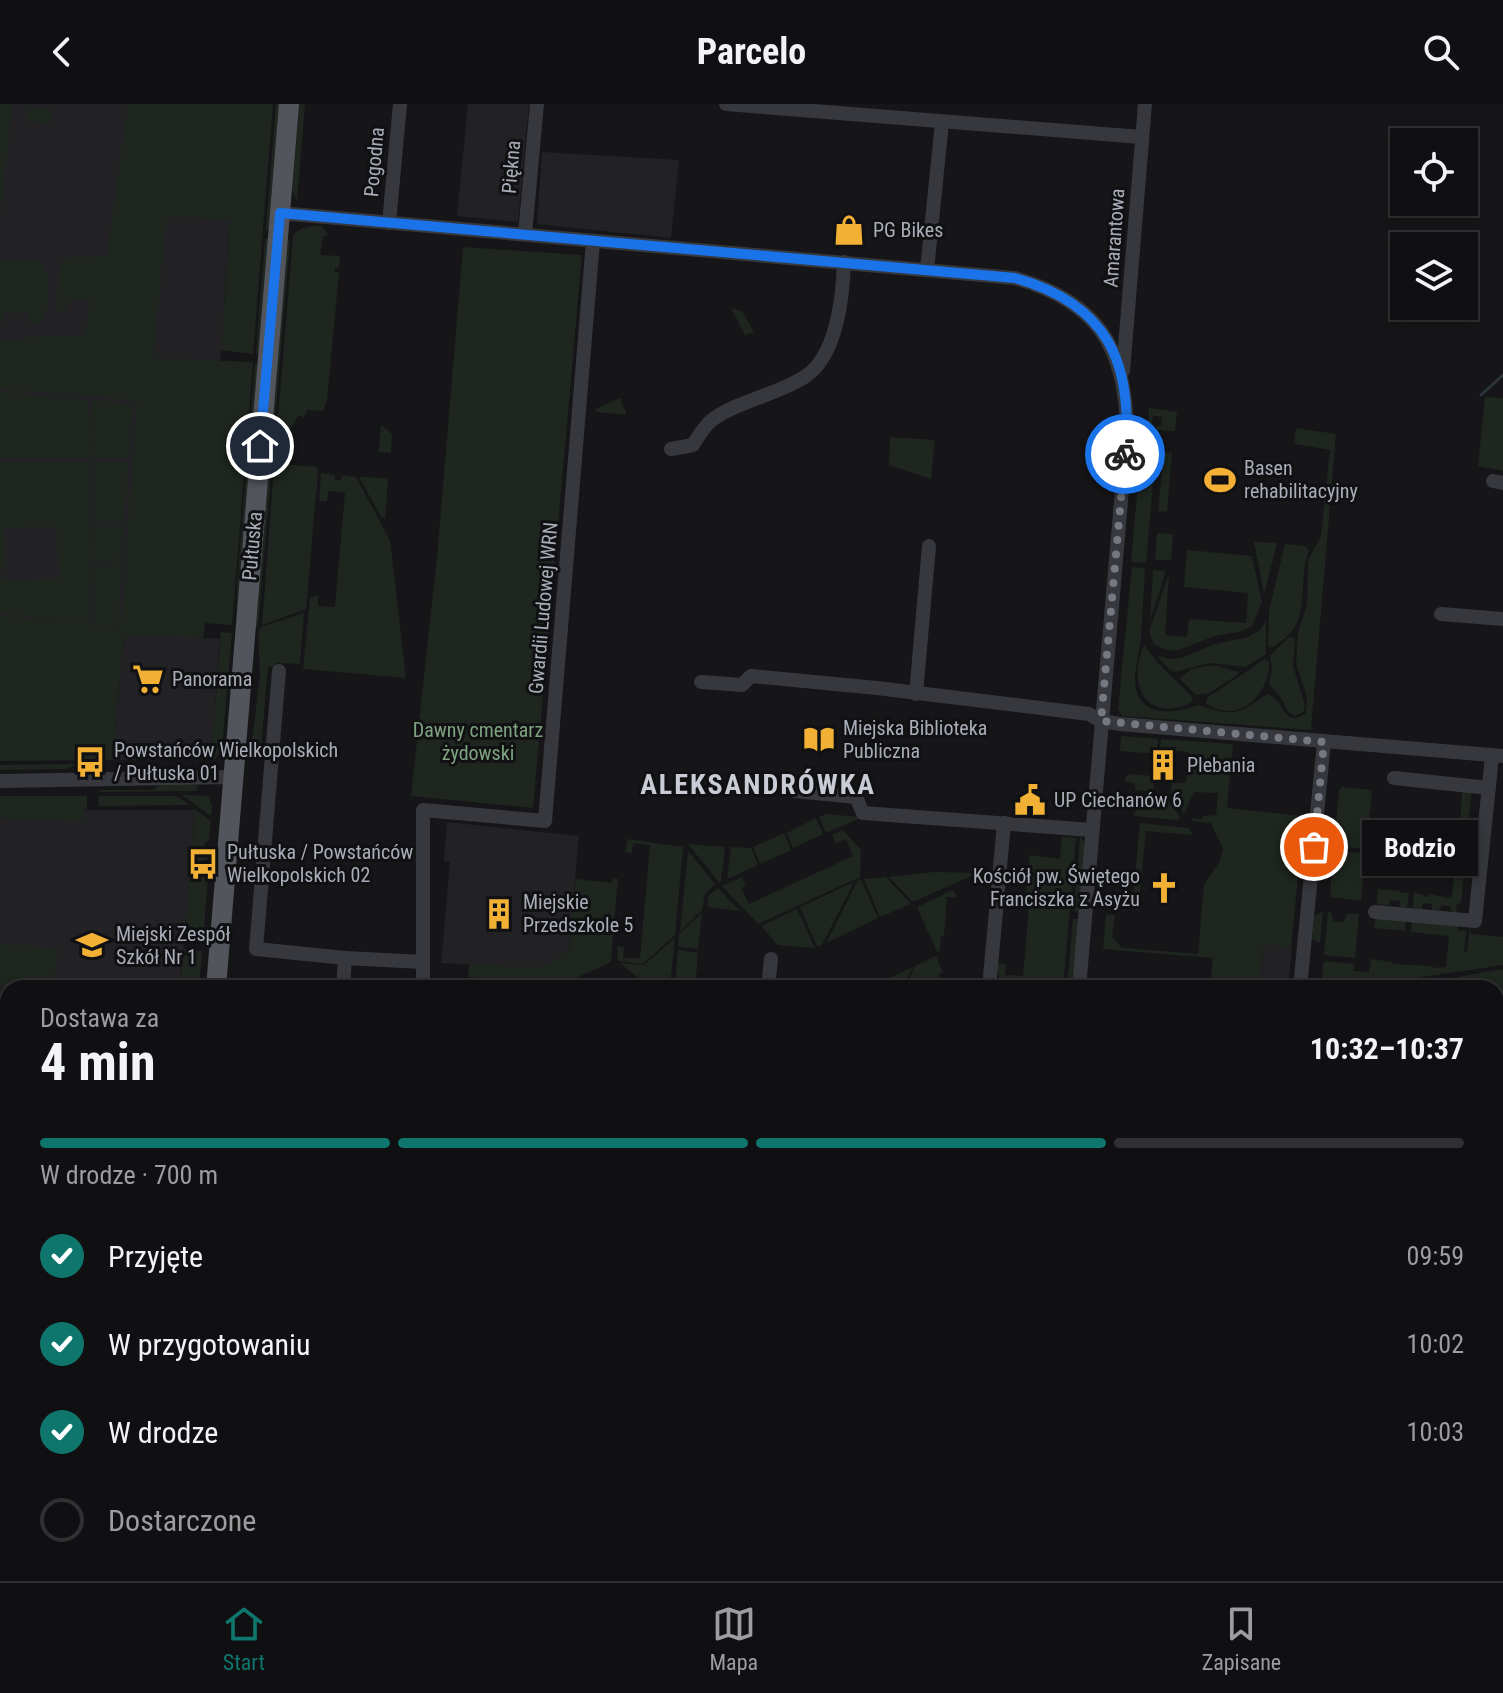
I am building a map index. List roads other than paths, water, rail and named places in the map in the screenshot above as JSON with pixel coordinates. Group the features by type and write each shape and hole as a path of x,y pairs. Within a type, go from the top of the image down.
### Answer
{"main road":[{"name":"Pułtuska","path":"217,980 289,104"}],"street":[{"name":"Pogodna","path":"389,223 400,104"},
{"name":"Piękna","path":"525,234 537,104"},
{"path":"726,104 1141,137"},
{"name":"Amarantowa","path":"1123,376 1145,104"},
{"path":"927,270 942,122"},
{"path":"280,213 1015,278 1065,297 1086,313 1113,351 1123,376 1127,432 1080,980"},
{"name":"Gwardii Ludowej WRN","path":"423,980 423,810 545,821 593,241"},
{"path":"671,449 693,445 711,421 808,375 825,352 834,329 842,303 844,262"},
{"path":"916,694 929,546"},
{"path":"1441,614 1503,619"},
{"path":"279,671 256,949 423,962"},
{"path":"701,682 742,685 751,676 1089,714 1101,721 1497,756 1489,788 1475,921 1375,912"},
{"path":"1301,980 1324,742"},
{"path":"0,781 232,777"},
{"path":"1394,778 1489,788"},
{"path":"795,791 856,797 863,813 1092,830"},
{"path":"990,980 1004,823"},
{"path":"344,980 345,958"},
{"path":"769,980 771,959"}],"waterway":[{"path":"1481,395 1503,375"}],"place":[{"name":"PG Bikes","path":"849,230"},
{"name":"Basen rehabilitacyjny","path":"1220,480"},
{"name":"Panorama","path":"148,679"},
{"name":"Miejska Biblioteka Publiczna","path":"819,739"},
{"name":"Powstańców Wielkopolskich / Pułtuska 01","path":"90,762"},
{"name":"Plebania","path":"1163,765"},
{"name":"UP Ciechanów 6","path":"1030,800"},
{"name":"Bodzio","path":"1314,847"},
{"name":"Pułtuska / Powstańców Wielkopolskich 02","path":"203,864"},
{"name":"Kościół pw. Świętego Franciszka z Asyżu","path":"1164,888"},
{"name":"Miejskie Przedszkole 5","path":"499,914"},
{"name":"Miejski Zespół Szkół Nr 1","path":"92,945"}],"district":[{"name":"ALEKSANDRÓWKA","path":"758,784"}],"park label":[{"name":"Dawny cmentarz żydowski","path":"478,742"}]}
